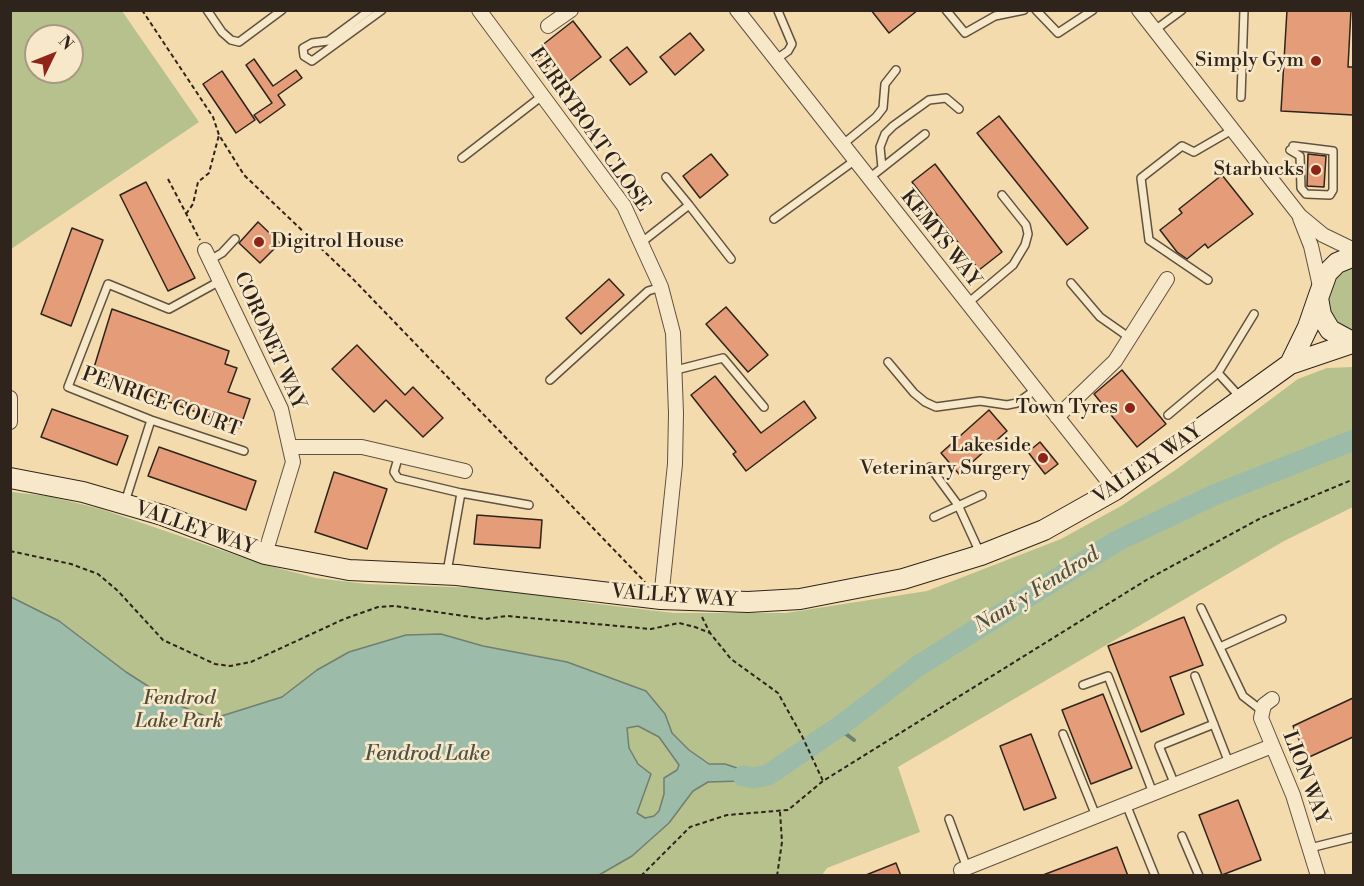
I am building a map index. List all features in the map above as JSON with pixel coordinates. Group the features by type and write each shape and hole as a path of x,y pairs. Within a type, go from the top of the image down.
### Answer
{"street":[{"name":"FERRYBOAT CLOSE","path":"479,10 624,206 662,287 673,333 676,370 675,464 661,599"},
{"path":"548,26 571,10"},
{"name":"KEMYS WAY","path":"736,10 966,305 1115,490"},
{"path":"1139,10 1300,216 1323,235 1353,250"},
{"path":"1300,216 1311,246 1325,323 1337,336 1353,343"},
{"name":"CORONET WAY","path":"207,255 282,409 293,462 265,554"},
{"name":"VALLEY WAY","path":"1290,364 1308,327 1327,273 1337,263 1353,256"},
{"path":"1058,417 1115,361 1167,279"},
{"name":"VALLEY WAY","path":"10,478 83,492 162,515 265,554 349,570 446,574 661,599 748,602 800,598 903,579 981,555 1044,530 1115,490 1290,364 1353,343"},
{"path":"10,398 10,422"},
{"path":"290,447 362,447 465,471"},
{"path":"1261,710 1272,699"},
{"name":"LION WAY","path":"1261,710 1261,717 1293,795 1318,876"},
{"path":"965,872 1096,816 1272,746"}],"lane":[{"path":"207,10 222,32 231,40 239,42 282,10"},
{"path":"370,10 328,41 312,43 303,48 304,56 312,61 382,10"},
{"path":"946,10 965,33 995,16 1024,10"},
{"path":"1036,10 1058,33 1093,10"},
{"path":"1155,30 1182,10"},
{"path":"1241,98 1244,10"},
{"path":"775,60 788,51 792,44 778,11"},
{"path":"842,145 876,117 883,108 885,84 896,70"},
{"path":"462,158 542,96"},
{"path":"882,168 880,147 885,134 893,126 929,100 946,98 959,109"},
{"path":"1208,280 1149,240 1141,178 1182,146 1194,152 1232,130"},
{"path":"868,178 925,134"},
{"path":"1292,148 1333,151 1333,190 1330,195 1306,194 1301,189 1302,162 1300,156 1292,148"},
{"path":"774,219 854,161"},
{"path":"666,177 730,259"},
{"path":"966,305 1012,265 1025,245 1028,234 1026,225 1002,195"},
{"path":"642,242 689,205"},
{"path":"207,255 222,253 235,240"},
{"name":"PENRICE COURT","path":"220,281 169,309 108,284 68,387 152,420 244,451"},
{"path":"1071,283 1100,317 1130,338"},
{"path":"550,380 648,291 662,287"},
{"path":"1168,415 1218,374 1254,314"},
{"path":"676,370 723,358 764,407"},
{"path":"888,362 914,393 936,406 980,401 1007,405 1017,402 1035,390"},
{"path":"1218,374 1242,399"},
{"path":"124,504 152,420"},
{"path":"399,455 394,472 398,478 461,493 529,505"},
{"path":"930,467 958,505 981,555"},
{"path":"446,574 461,493"},
{"path":"934,517 982,495"},
{"path":"1201,608 1243,696 1261,710"},
{"path":"1220,647 1282,619"},
{"path":"1083,685 1108,676 1153,793"},
{"path":"1195,676 1230,763"},
{"path":"1175,785 1159,746 1214,724"},
{"path":"1063,734 1096,816"},
{"path":"1126,804 1155,876"},
{"path":"949,819 965,872"},
{"path":"1182,836 1199,876"},
{"path":"1311,848 1353,837"}],"path":[{"path":"142,10 213,117 219,135 244,175 352,278 661,599"},
{"path":"186,214 193,204 198,182 209,173 219,135"},
{"path":"168,179 207,255"},
{"path":"641,876 690,826 727,815 780,812 793,806 823,781 1148,579 1261,518 1353,479"},
{"path":"10,551 71,564 98,574 118,591 163,640 201,659 222,665 251,662 352,615 378,607 395,606 486,619 507,616 651,629 679,623 695,627 710,633 730,659 778,693 816,763 823,781"},
{"path":"777,876 782,842 780,812"}],"green space":[{"path":"11,10 122,11 199,122 11,249"},
{"path":"1353,266 1353,341 1333,325 1326,301 1335,278"},
{"name":"Fendrod Lake Park","path":"1353,367 1353,507 1284,541 898,767 920,832 827,868 822,875 11,876 11,492 48,496 101,509 259,563 316,578 367,584 509,589 589,603 674,613 786,613 927,591 1061,539 1121,506 1177,469 1298,379 1327,368"}],"water":[{"name":"Fendrod Lake","path":"11,597 59,621 126,672 176,704 212,719 282,697 317,670 349,652 406,635 441,634 483,646 567,662 646,691 665,714 672,733 689,750 709,764 725,764 740,769 743,776 741,781 708,782 693,791 669,823 632,856 599,875 11,875","holes":["638,726 659,737 679,765 677,770 664,778 664,794 659,811 654,816 645,818 637,813 651,774 638,764 629,748 627,728"]}],"building":[{"path":"871,10 918,10 889,33"},
{"name":"Simply Gym","path":"1287,10 1351,10 1348,67 1353,67 1353,115 1281,111"},
{"path":"573,21 601,57 558,90 531,54"},
{"path":"690,33 704,50 675,75 660,57"},
{"path":"627,47 647,72 630,85 610,60"},
{"path":"254,59 273,86 296,70 302,78 278,95 285,105 260,123 254,115 272,103 246,65"},
{"path":"222,71 255,120 236,133 203,84"},
{"path":"999,116 1088,228 1067,245 977,133"},
{"path":"711,154 728,175 700,198 683,176"},
{"name":"Starbucks","path":"1308,154 1326,156 1324,187 1307,186"},
{"path":"935,164 1002,252 979,270 912,182"},
{"path":"1222,175 1253,214 1208,248 1205,244 1187,259 1177,252 1160,230 1182,213 1179,209"},
{"path":"146,182 195,278 168,291 120,195"},
{"name":"Digitrol House","path":"258,222 280,243 260,263 239,243"},
{"path":"72,228 103,240 71,326 41,314"},
{"path":"609,279 624,295 581,334 566,318"},
{"path":"726,307 768,355 748,372 706,324"},
{"path":"112,309 229,351 225,364 237,368 228,392 250,399 240,428 92,374"},
{"path":"357,345 405,395 413,387 443,418 423,437 386,400 374,412 332,369"},
{"name":"Town Tyres","path":"1122,370 1166,424 1137,447 1094,394"},
{"path":"715,376 761,433 804,401 816,418 746,471 733,454 736,452 691,395"},
{"path":"52,409 128,436 117,465 41,437"},
{"path":"989,410 1007,431 959,474 941,453"},
{"name":"Lakeside Veterinary Surgery","path":"1040,442 1058,464 1045,474 1028,452"},
{"path":"159,447 256,481 246,510 148,476"},
{"path":"334,472 387,489 367,549 315,532"},
{"path":"477,515 542,520 540,548 474,544"},
{"path":"1184,617 1203,665 1170,677 1184,714 1141,732 1108,646"},
{"path":"1103,694 1132,768 1091,784 1062,710"},
{"path":"1353,698 1353,737 1307,758 1293,726"},
{"path":"1031,734 1056,798 1024,810 1000,746"},
{"path":"1238,800 1261,860 1222,875 1199,815"},
{"path":"1117,847 1128,876 1043,876 1043,875"},
{"path":"896,863 901,876 866,876 866,875"}],"waterway":[{"name":"Nant y Fendrod","path":"743,776 754,778 768,775 843,724 918,666 1117,541 1214,495 1354,440"},
{"path":"833,731 846,734 854,740"}],"place":[{"name":"Simply Gym","path":"1316,61"},
{"name":"Starbucks","path":"1316,170"},
{"name":"Digitrol House","path":"259,242"},
{"name":"Town Tyres","path":"1130,408"},
{"name":"Lakeside Veterinary Surgery","path":"1043,458"}]}
